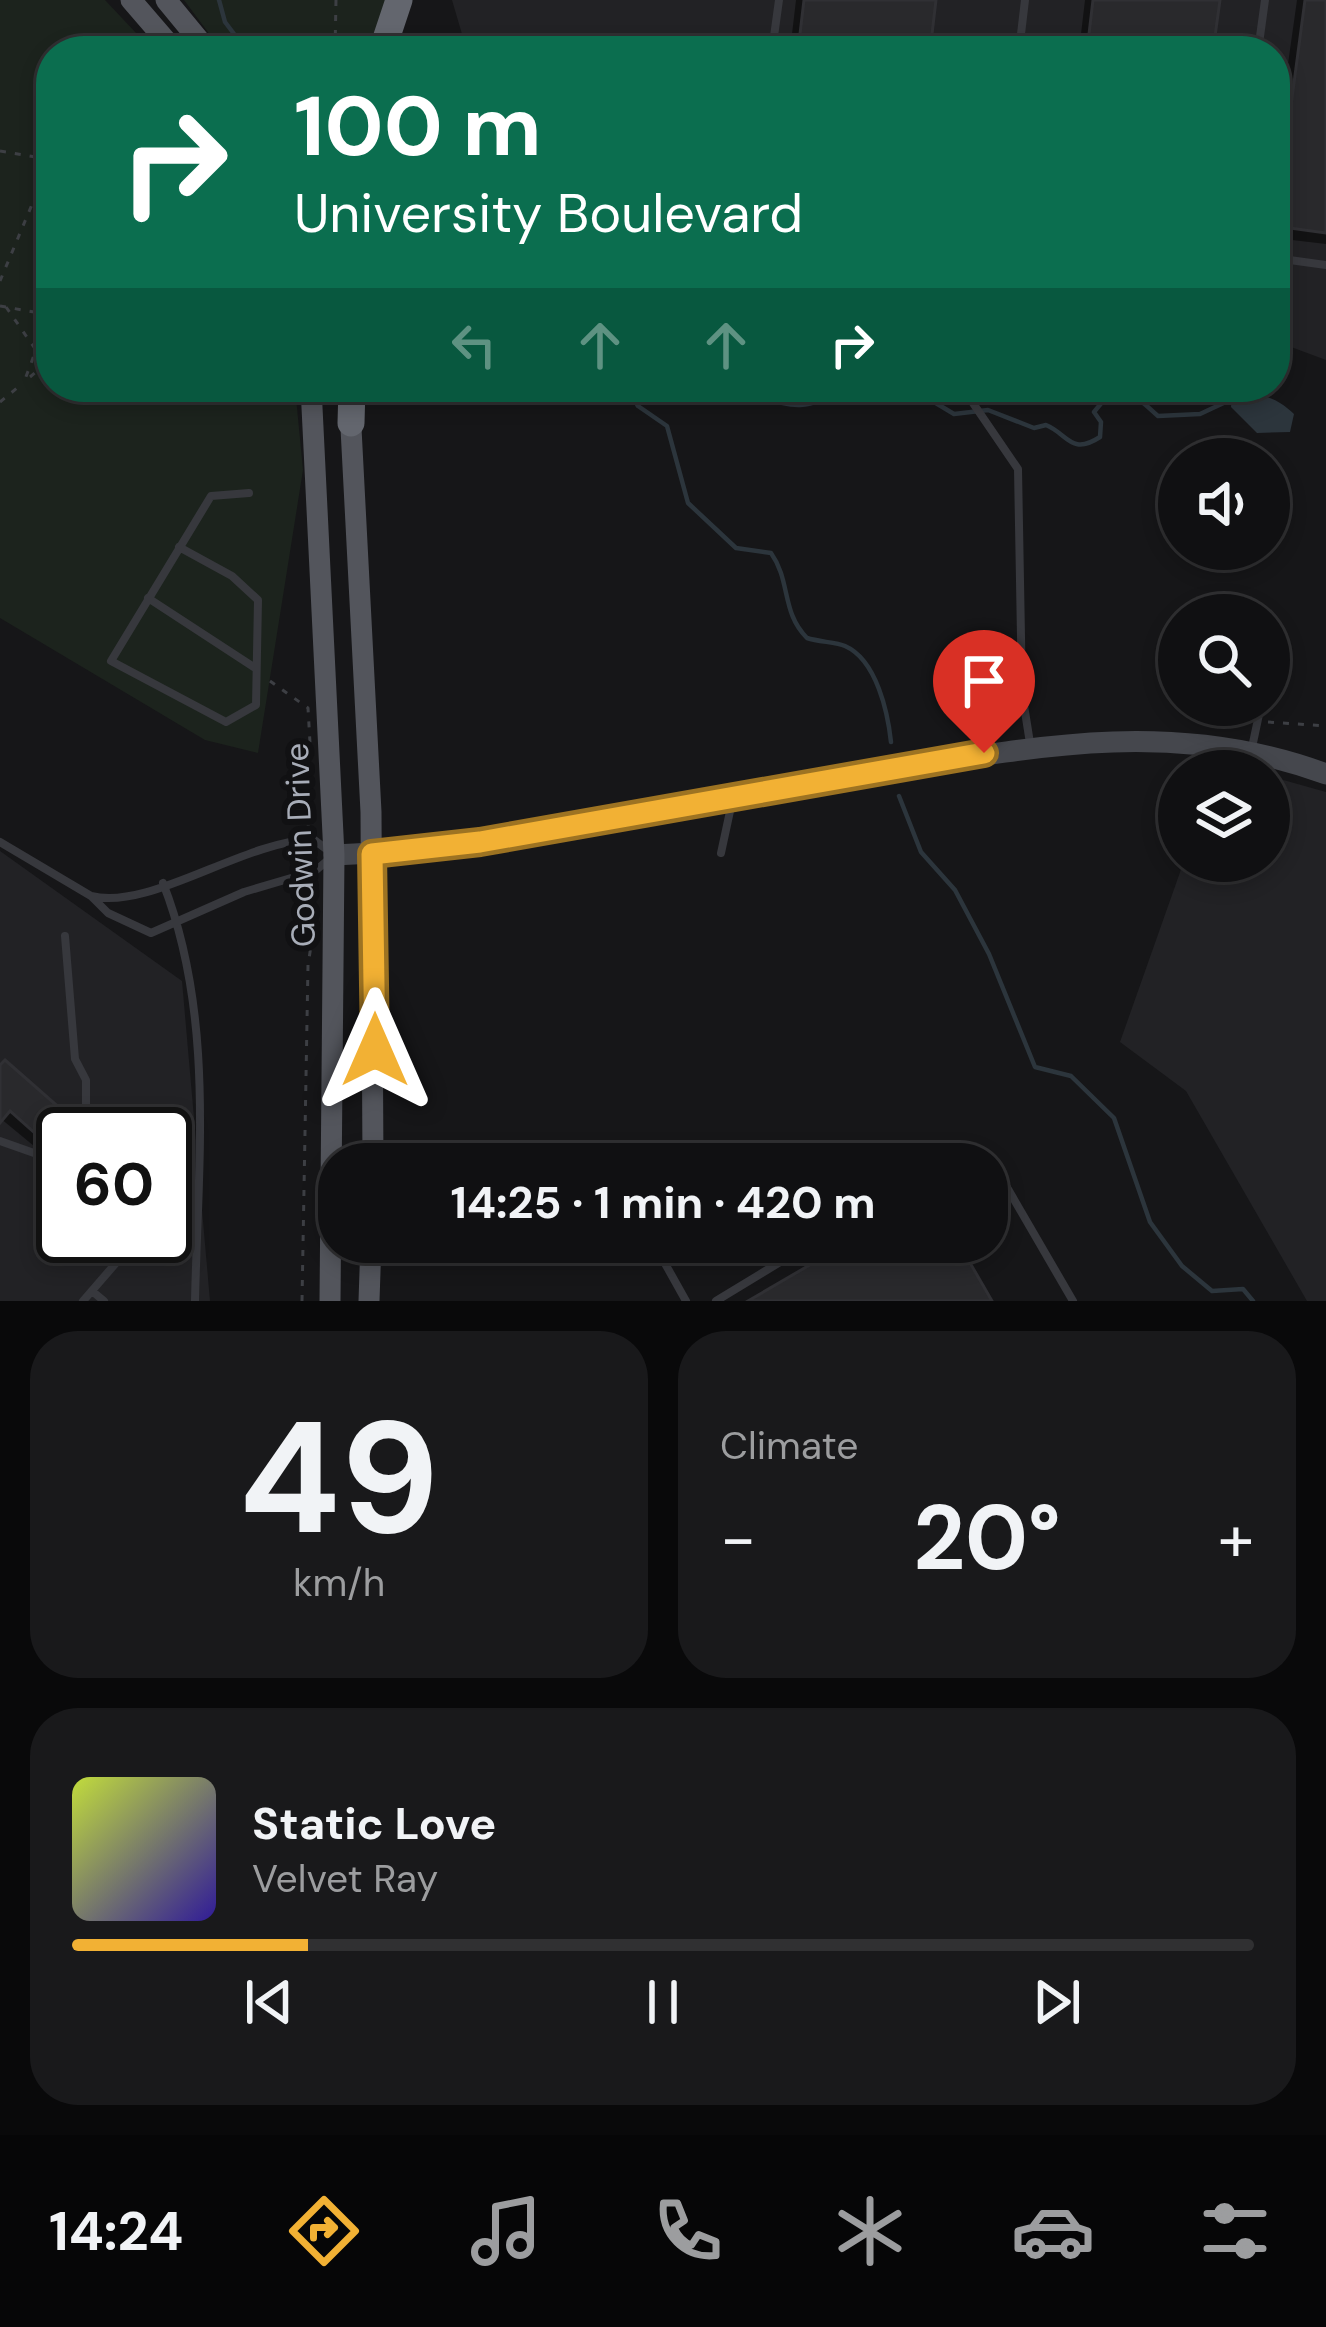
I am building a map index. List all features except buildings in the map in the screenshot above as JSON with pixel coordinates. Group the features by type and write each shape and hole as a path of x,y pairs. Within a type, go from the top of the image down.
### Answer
{"highway":[{"path":"387,36 399,0"},
{"path":"351,402 352,423"}],"main road":[{"path":"131,0 162,36"},
{"path":"166,0 196,36"},
{"name":"Godwin Drive","path":"312,402 334,855 336,1102 330,1301"},
{"path":"352,423 372,854 373,1143"},
{"path":"334,855 480,842 1030,745 1159,739 1204,750"},
{"path":"1290,768 1326,774"},
{"path":"369,1301 370,1263"}],"lane":[{"path":"774,36 779,0"},
{"path":"1021,36 1025,0"},
{"path":"1260,36 1265,0"},
{"path":"1290,260 1326,265"},
{"path":"971,402 1018,470 1022,693 1030,745"},
{"path":"179,547 232,576 258,600 256,705 226,722 111,662 148,598 179,547 211,496 249,493"},
{"path":"148,598 256,669"},
{"path":"721,853 733,797"},
{"path":"0,842 91,896 134,928 151,933 244,892 308,873 334,855 308,839 230,858 124,901 91,896"},
{"path":"163,884 179,923 199,1037 195,1301"},
{"path":"65,936 75,1059 86,1081 86,1107"},
{"path":"0,1141 36,1154"},
{"path":"1008,1190 1073,1301"},
{"path":"192,1234 196,1234"},
{"path":"83,1301 116,1263"},
{"path":"665,1263 686,1301"},
{"path":"716,1301 778,1263"},
{"path":"92,1291 104,1301"}],"path":[{"path":"335,36 336,0"},
{"path":"0,151 36,157"},
{"path":"0,281 36,193"},
{"path":"3,307 36,313"},
{"path":"3,307 36,350 24,382"},
{"path":"0,402 36,372"},
{"path":"270,681 308,708 308,839"},
{"path":"1290,723 1326,726"},
{"path":"302,1301 310,1117 308,965 318,906 309,896 308,873"}],"shaded area":[{"path":"0,0 105,0 139,36 36,36 36,402 296,402 303,470 258,753 205,740 0,618"},
{"path":"184,0 390,0 378,36 211,36"},
{"path":"452,0 1326,0 1326,360 1290,347 1290,36 463,36"},
{"path":"1231,402 1277,402 1294,414 1290,432 1257,433"},
{"path":"1290,782 1326,792 1326,1301 1307,1301 1186,1091 1120,1042 1177,882 1290,882"},
{"path":"0,851 182,981 210,1301 0,1301"}],"waterway":[{"path":"219,0 225,22 236,36"},
{"path":"636,402 667,426 688,503 736,548 771,553 793,618 807,638 845,646 865,663 884,703 891,742"},
{"path":"780,402 815,402"},
{"path":"934,402 954,414 988,410 1034,428 1046,425 1076,444 1100,437 1101,422 1094,412 1102,402"},
{"path":"1142,402 1158,416 1200,414 1226,402"},
{"path":"899,796 921,852 955,890 989,954 1035,1067 1071,1076 1114,1118 1150,1222 1182,1266 1212,1291 1243,1289 1253,1301"}],"route":[{"path":"375,1050 372,854 480,842 984,753"}]}
